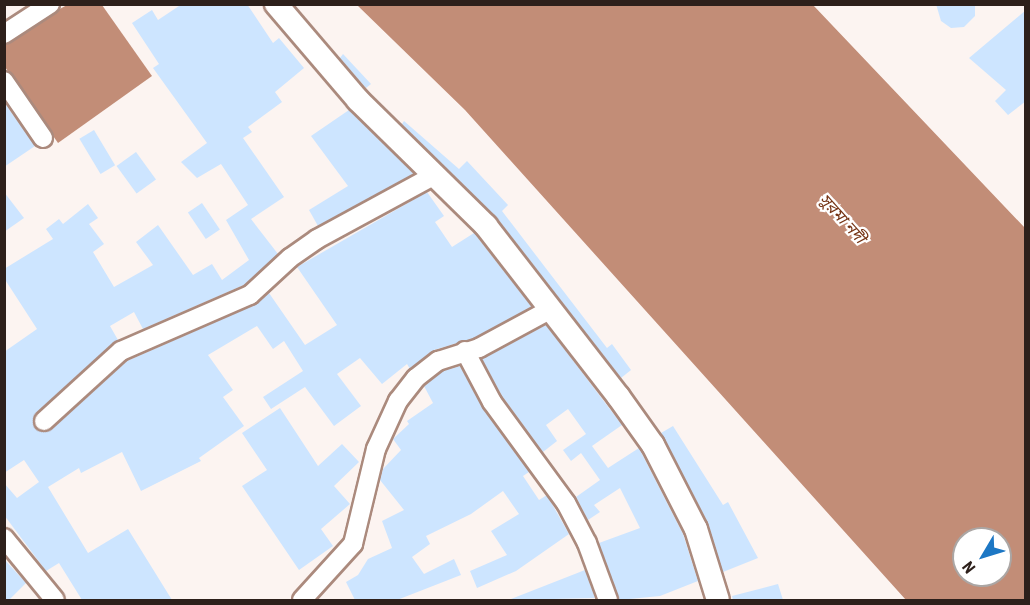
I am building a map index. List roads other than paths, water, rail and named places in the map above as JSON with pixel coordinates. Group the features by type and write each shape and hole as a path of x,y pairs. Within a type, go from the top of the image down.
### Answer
{"street":[{"path":"4,34 50,4"},
{"path":"276,4 358,100 486,226 652,445 696,530 718,600"},
{"path":"4,81 43,138"},
{"path":"44,421 121,351 250,295 290,258 317,239 435,175"},
{"path":"302,600 353,544 376,449 398,401 416,378 438,361 479,348 551,309"},
{"path":"465,351 492,402 566,503 587,543 608,600"},
{"path":"4,538 55,600"}],"water":[{"path":"67,5 102,5 152,76 58,143 5,67 4,40"},
{"name":"সুরমা নদী","path":"357,5 813,5 1025,228 1025,600 906,600 465,110"}]}
